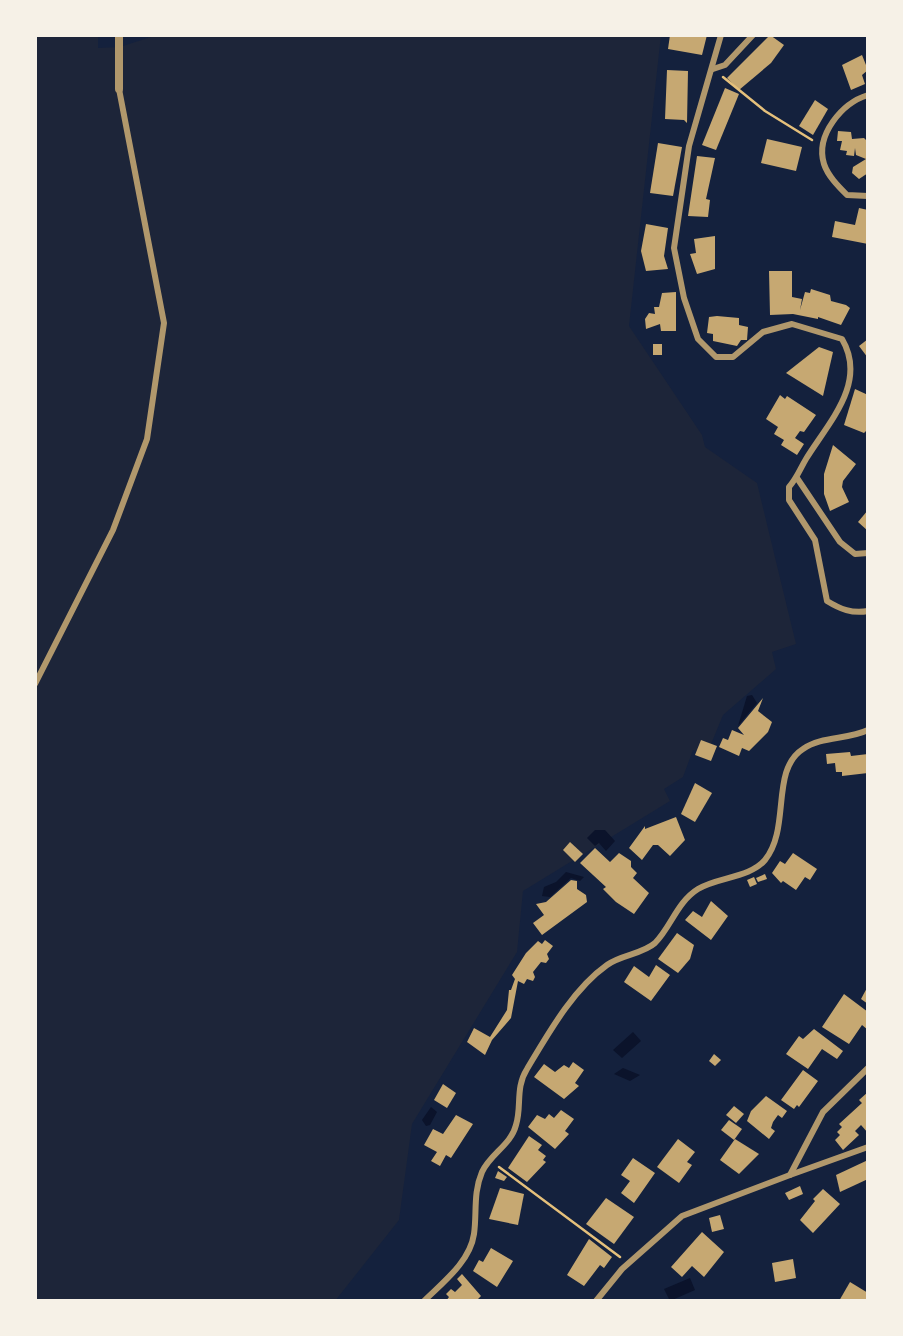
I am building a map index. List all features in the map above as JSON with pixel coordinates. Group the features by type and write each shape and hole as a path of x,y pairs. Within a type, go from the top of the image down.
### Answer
{"street":[{"path":"35,684 113,530 147,439 163,323 119,89 118,35"},
{"path":"721,35 689,146 674,248 684,298 698,339 716,357 733,358 763,332 792,324 842,339 849,351 850,369 846,398 789,487 789,500 815,540 827,601 839,608 858,613 868,611"},
{"path":"713,69 725,65 753,35"},
{"path":"868,95 842,110 828,130 822,146 823,163 847,195 868,196"},
{"path":"797,478 840,542 855,554 868,553"},
{"path":"424,1301 468,1253 474,1235 476,1189 483,1170 512,1137 517,1123 518,1089 525,1072 591,976 610,962 654,944 678,908 696,890 753,870 765,861 781,827 784,781 788,765 799,751 813,742 856,736 868,730"},
{"path":"790,1175 822,1112 868,1068"},
{"path":"596,1301 628,1263 682,1216 868,1147"}],"path":[{"path":"713,69 765,110 822,146"},
{"path":"491,1161 628,1263"}],"shaded area":[{"path":"35,35 98,35 98,48 120,47 157,35 661,35 629,326 702,435 705,447 757,483 796,644 772,652 776,669 723,715 707,754 693,750 683,777 664,789 670,801 523,891 517,952 412,1124 399,1220 335,1301 35,1301"},
{"path":"752,695 757,703 738,726 747,696"},
{"path":"595,830 605,830 615,841 606,851 599,843 595,846 587,838"},
{"path":"566,872 584,877 580,881 571,878 550,897 542,896 544,887 556,882"},
{"path":"633,1032 641,1041 622,1058 613,1050"},
{"path":"623,1068 640,1075 630,1081 614,1074"},
{"path":"431,1107 437,1112 430,1125 426,1126 422,1120"},
{"path":"690,1278 695,1290 670,1301 664,1289"}],"building":[{"path":"670,35 707,35 702,55 668,49"},
{"path":"770,35 784,45 771,63 739,90 727,78"},
{"path":"862,55 868,70 862,75 865,84 851,90 842,65"},
{"path":"667,70 688,71 687,123 684,120 665,119"},
{"path":"725,88 739,94 716,150 702,145"},
{"path":"815,100 828,109 813,135 799,126"},
{"path":"838,131 851,132 852,139 864,138 868,142 868,173 859,179 852,173 853,167 866,159 856,155 855,148 854,156 846,155 847,151 840,150 842,141 837,141"},
{"path":"767,139 802,147 796,171 761,163"},
{"path":"658,143 682,147 673,196 650,193"},
{"path":"697,156 715,158 706,199 710,200 708,217 688,216"},
{"path":"859,208 868,210 868,244 832,237 835,221 855,225"},
{"path":"646,224 668,228 664,256 668,269 646,271 641,251"},
{"path":"715,236 715,269 697,274 690,254 696,253 694,239"},
{"path":"769,271 792,271 792,297 802,299 800,310 805,292 810,293 811,289 830,295 831,301 850,308 841,325 818,317 770,315"},
{"path":"676,292 676,331 661,331 660,324 646,329 645,319 649,313 655,314 654,307 659,307 662,293"},
{"path":"709,317 739,318 739,325 748,327 747,340 741,340 737,346 713,341 713,334 707,333"},
{"path":"868,339 868,358 859,346"},
{"path":"653,344 662,344 662,355 653,355"},
{"path":"819,347 833,352 823,396 786,373"},
{"path":"855,389 868,395 868,429 864,433 844,425"},
{"path":"780,395 785,399 787,396 816,415 804,432 800,431 795,438 804,444 797,455 781,445 784,440 774,434 778,427 766,419"},
{"path":"833,445 856,464 843,481 842,487 849,502 830,511 824,494 824,474"},
{"path":"868,510 868,531 858,522"},
{"path":"763,698 758,711 772,722 768,732 749,751 742,748 739,756 719,747 723,738 728,740 732,730 744,735 738,728"},
{"path":"701,740 717,746 711,761 695,755"},
{"path":"850,752 851,756 868,754 868,773 842,776 842,772 836,772 835,763 827,764 826,754"},
{"path":"695,783 712,793 695,822 681,814"},
{"path":"676,817 685,840 670,856 658,845 653,845 642,860 629,848 645,826 645,829"},
{"path":"570,842 583,854 575,862 563,850"},
{"path":"595,848 610,862 619,853 631,861 631,867 637,873 633,878 649,893 634,914 616,902 603,889 606,887 580,863"},
{"path":"793,853 817,869 810,880 805,877 796,890 783,881 781,883 772,873 780,861 785,864"},
{"path":"765,874 767,879 758,882 756,878"},
{"path":"754,877 757,884 750,887 747,880"},
{"path":"571,880 577,881 577,889 586,895 587,902 542,935 533,923 544,915 536,904 546,902"},
{"path":"711,901 728,916 711,940 685,920 693,911 702,917"},
{"path":"677,933 694,945 690,959 678,973 658,959"},
{"path":"545,940 553,946 547,954 549,959 546,963 541,962 533,972 533,981 527,979 524,984 518,981 511,1018 492,1040 485,1055 467,1042 474,1028 490,1037 507,1010 509,990 515,979 512,975 526,953 538,941 542,944"},
{"path":"656,965 670,975 651,1001 624,982 634,966 649,977"},
{"path":"868,986 868,1004 861,999"},
{"path":"844,994 868,1012 868,1030 862,1025 849,1044 822,1027"},
{"path":"814,1029 843,1051 837,1059 822,1049 808,1069 786,1054 799,1036 803,1039"},
{"path":"714,1054 721,1060 715,1066 709,1061"},
{"path":"573,1062 584,1070 575,1083 579,1086 564,1099 534,1077 544,1064 555,1072 564,1065 569,1068"},
{"path":"803,1070 818,1081 799,1107 797,1105 794,1109 781,1100"},
{"path":"443,1084 456,1093 447,1108 434,1100"},
{"path":"868,1092 868,1133 861,1125 855,1131 859,1135 843,1150 835,1140 842,1127 839,1124 862,1103 859,1100"},
{"path":"766,1096 787,1111 782,1118 778,1115 773,1122 771,1128 775,1131 769,1139 747,1121 751,1111"},
{"path":"734,1106 744,1114 736,1123 726,1115"},
{"path":"561,1110 574,1119 565,1131 569,1134 555,1149 528,1127 537,1115 545,1119 549,1114 554,1118"},
{"path":"456,1115 473,1124 451,1158 446,1155 440,1166 431,1161 437,1152 424,1145 433,1129 443,1134"},
{"path":"729,1120 742,1129 734,1140 721,1130"},
{"path":"529,1136 542,1145 538,1150 546,1156 543,1160 546,1162 527,1182 508,1168"},
{"path":"678,1139 695,1152 687,1162 692,1165 679,1183 657,1167"},
{"path":"735,1139 759,1154 739,1174 720,1160"},
{"path":"633,1158 655,1173 634,1203 621,1193 630,1181 621,1175"},
{"path":"868,1160 868,1179 840,1192 836,1175"},
{"path":"498,1171 507,1177 504,1181 495,1178"},
{"path":"800,1186 803,1194 789,1200 785,1193"},
{"path":"500,1188 524,1194 518,1225 489,1219"},
{"path":"823,1189 840,1204 813,1233 800,1220"},
{"path":"606,1198 634,1217 614,1244 586,1224"},
{"path":"720,1215 724,1229 712,1232 709,1218"},
{"path":"702,1232 724,1252 704,1277 692,1266 682,1277 671,1267"},
{"path":"589,1239 612,1257 604,1268 600,1265 584,1286 567,1275"},
{"path":"491,1248 513,1261 497,1287 473,1271 479,1260 483,1262"},
{"path":"793,1259 796,1278 775,1282 772,1263"},
{"path":"462,1274 481,1296 476,1301 446,1301 449,1297 446,1294 451,1289 455,1292 462,1285 457,1279"},
{"path":"850,1282 868,1293 868,1301 839,1301"}]}
